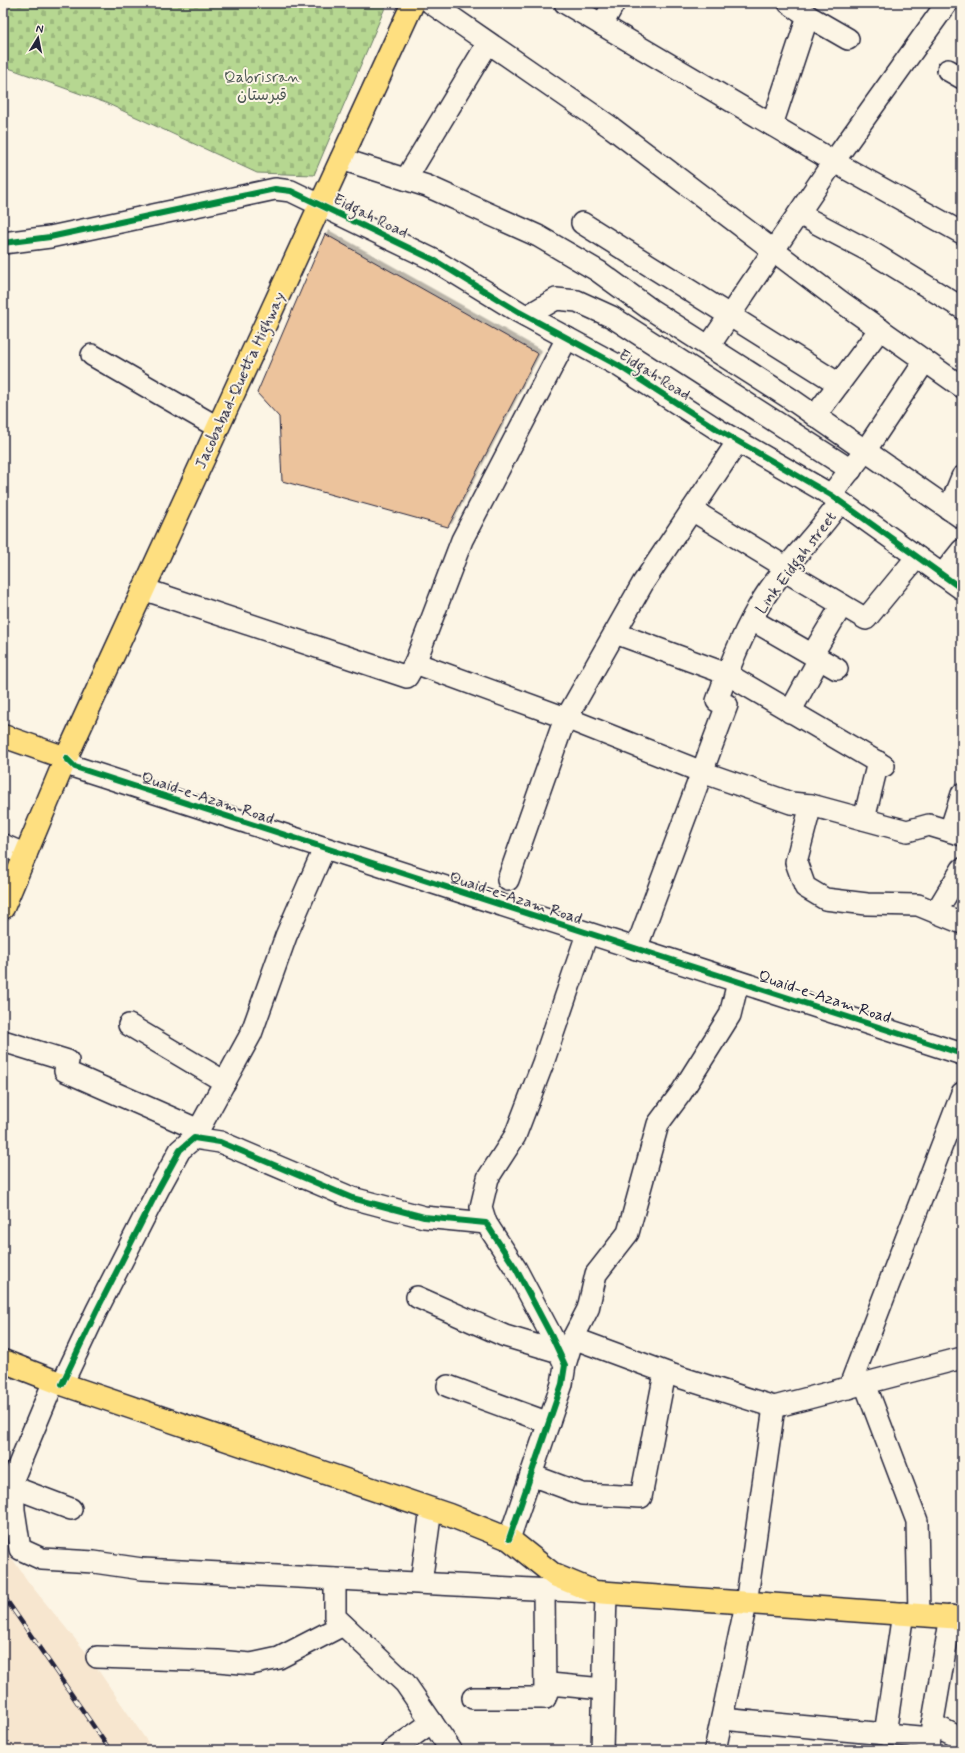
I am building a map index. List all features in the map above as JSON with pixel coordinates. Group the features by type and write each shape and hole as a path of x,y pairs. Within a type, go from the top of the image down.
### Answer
{"main road":[{"name":"Jacobabad-Quetta Highway","path":"3,908 66,758 413,3"},
{"path":"3,736 66,758"},
{"path":"3,1361 58,1383 431,1509 509,1539 554,1575 600,1593 956,1617"}],"street":[{"path":"431,3 612,128 773,250 962,387"},
{"path":"565,3 834,161 962,233"},
{"path":"602,25 614,3"},
{"path":"789,3 808,16 848,39"},
{"path":"709,346 834,161 947,3"},
{"path":"772,125 808,16"},
{"path":"406,179 488,43"},
{"path":"341,159 427,186 538,236 598,271 650,309 815,416 956,513 962,477"},
{"name":"Eidgah Road","path":"3,243 50,237 275,189 291,191 434,260 527,316 619,366 738,441 836,498 962,589"},
{"path":"799,214 871,252 962,308"},
{"path":"582,223 839,384"},
{"path":"527,316 556,299 577,301 612,317 851,470"},
{"path":"815,416 880,329"},
{"path":"143,590 407,676 415,663 462,540 567,338"},
{"path":"92,356 217,427"},
{"name":"Link Eidgah street","path":"702,772 727,705 718,701 727,674 752,620 768,592 817,533 851,470 925,361"},
{"path":"508,880 566,718 643,583 738,441"},
{"path":"692,510 866,619 917,557"},
{"path":"942,575 962,550"},
{"path":"790,712 822,661 842,605"},
{"path":"752,620 822,661"},
{"path":"615,633 727,674 881,764 864,819"},
{"path":"415,663 566,718 702,772 791,803 811,805 907,831 929,825 956,833 962,794"},
{"name":"Quaid-e-Azam Road","path":"66,758 75,767 587,934 962,1054"},
{"path":"636,949 702,772"},
{"path":"811,805 796,862 805,888 825,899 867,904 918,905 962,924"},
{"path":"3,845 26,855"},
{"path":"324,848 286,936 251,1034 197,1134 180,1150 58,1383 13,1480 14,1510 20,1549 42,1559 94,1562 142,1569 600,1593 603,1689 602,1750"},
{"path":"936,912 962,869"},
{"path":"566,1352 516,1269 486,1223 481,1207 488,1178 516,1136 544,1063 587,934"},
{"path":"509,1539 562,1384 566,1352 588,1309 596,1274 628,1233 658,1124 680,1093 730,1015 738,982"},
{"path":"129,1025 225,1082"},
{"path":"3,1041 68,1061 65,1072 197,1134 220,1142 352,1198 424,1217 486,1223"},
{"path":"885,1734 911,1613 917,1521 857,1386 962,1093"},
{"path":"417,1297 505,1336 566,1352 665,1373 774,1407 962,1358"},
{"path":"531,1475 582,1494 641,1497 665,1373"},
{"path":"448,1386 549,1423"},
{"path":"715,1750 746,1604 774,1407"},
{"path":"13,1487 71,1509"},
{"path":"421,1584 431,1509"},
{"path":"335,1579 335,1618 405,1683 451,1750"},
{"path":"544,1590 544,1698"},
{"path":"930,1737 956,1617"},
{"path":"97,1657 218,1661 251,1664 279,1658 343,1625"},
{"path":"544,1698 550,1684 603,1689"},
{"path":"473,1698 544,1698"},
{"path":"722,1719 885,1734 962,1739"},
{"path":"393,1750 432,1722"}],"shaded area":[{"path":"3,1545 29,1583 85,1651 153,1750 3,1750"}],"green space":[{"name":"Qabrisran قبرستان","path":"3,3 387,3 314,175 257,173 106,103 3,66"}],"building":[{"path":"325,234 538,354 448,527 282,481 279,417 257,393"}],"railway":[{"path":"3,1595 110,1750"}],"cycle path":[{"path":"3,243 50,237 275,189 291,191 434,260 519,312 619,366 720,431 831,495 962,589"},
{"path":"66,758 75,767 962,1054"},
{"path":"62,1384 97,1310 158,1190 180,1150 194,1138 220,1142 352,1198 424,1217 486,1223 516,1269 565,1365 562,1384 509,1539"}]}
